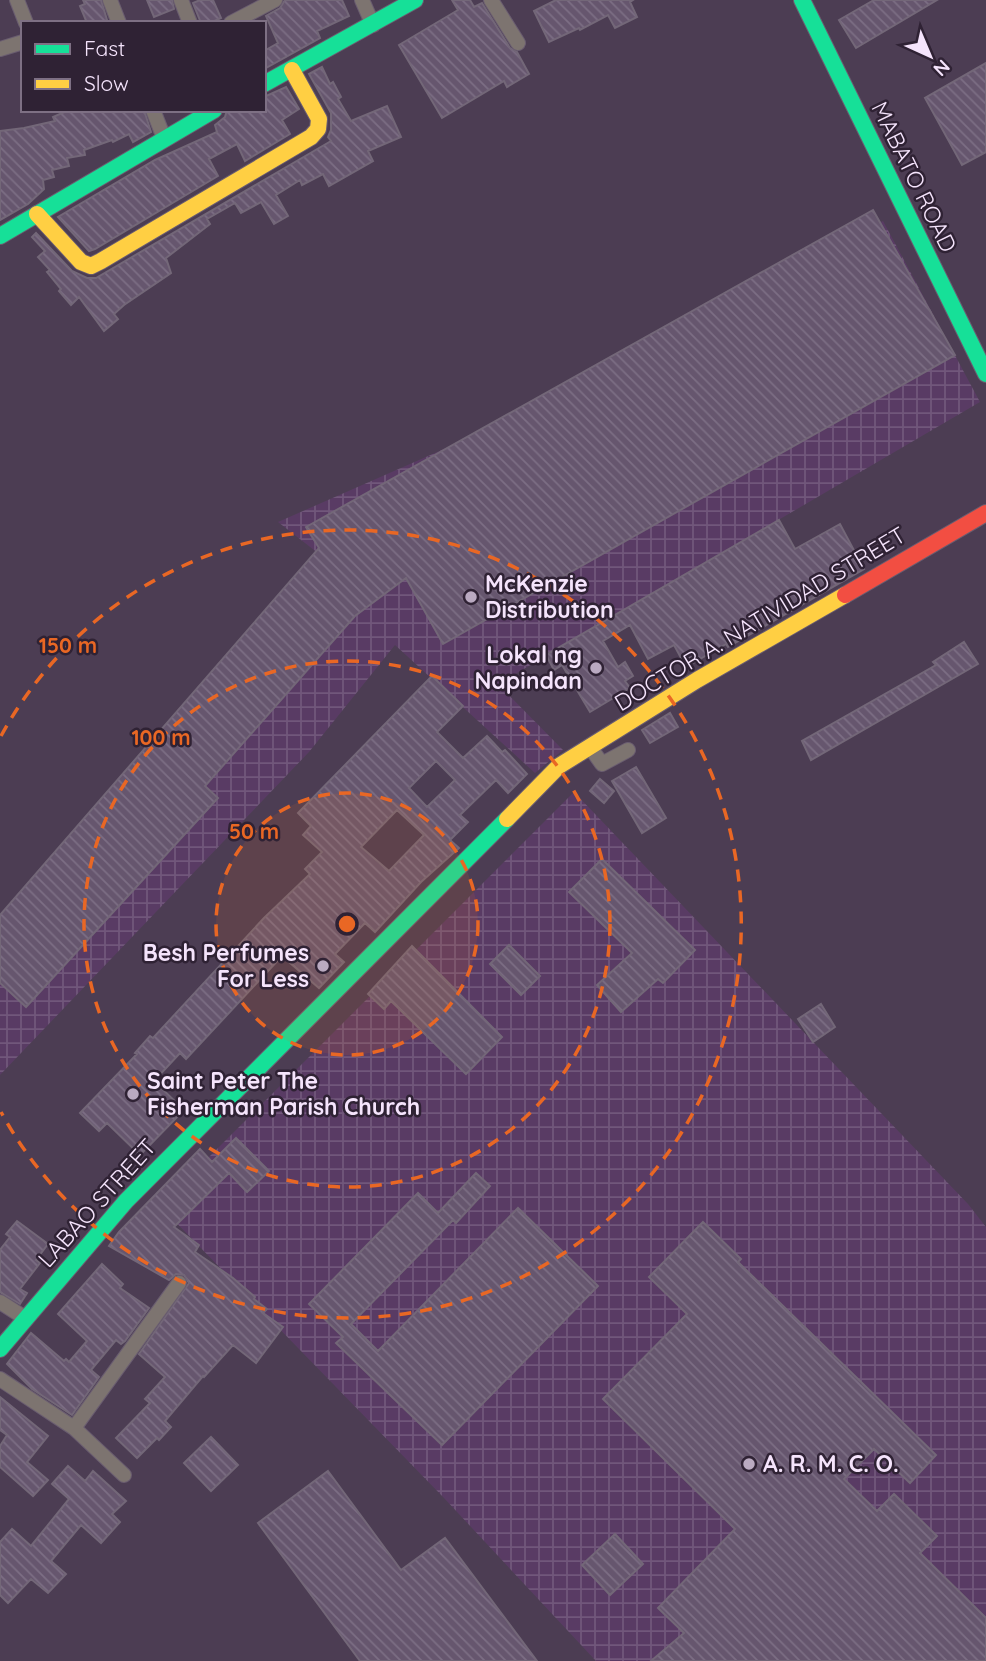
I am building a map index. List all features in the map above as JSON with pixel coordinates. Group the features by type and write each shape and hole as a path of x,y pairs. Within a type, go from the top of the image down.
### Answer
{"main road":[{"path":"266,83 415,0"},
{"name":"MABATO ROAD","path":"802,0 986,374"},
{"path":"37,214 83,264 91,266 101,261 311,137 318,129 319,118 292,70"},
{"path":"0,236 210,112"},
{"name":"DOCTOR A. NATIVIDAD STREET","path":"559,766 697,680 986,513"},
{"name":"LABAO STREET","path":"0,1349 151,1175 559,766"}],"street":[{"path":"17,0 25,21"},
{"path":"110,0 118,21"},
{"path":"181,0 189,21"},
{"path":"235,21 275,0"},
{"path":"362,0 373,25"},
{"path":"491,0 518,43"},
{"path":"0,49 21,43"},
{"path":"154,112 164,138"},
{"path":"590,747 602,764 628,750"},
{"path":"74,1428 179,1283"},
{"path":"0,1302 25,1318"},
{"path":"0,1379 74,1428 124,1475"}],"shaded area":[{"name":"McKenzie Distribution","path":"883,221 980,402 498,684 563,750 535,773 395,645 309,752 0,1075 0,926 323,557 278,522 501,424"},
{"path":"574,792 968,1204 986,1227 986,1661 596,1661 444,1498 160,1206"}],"building":[{"path":"83,0 101,0 107,20 86,21 80,6 85,4"},
{"path":"147,0 172,0 174,9 154,17"},
{"path":"213,0 221,18 200,21 193,3"},
{"path":"285,0 342,0 349,16 317,31 320,38 266,68 266,50 278,43 266,16 280,8"},
{"path":"452,0 470,0 474,7 482,3 510,48 517,52 529,74 507,87 504,81 442,118 399,45 458,10"},
{"path":"556,0 633,0 630,2 637,17 615,28 608,15 549,42 534,11"},
{"path":"874,0 937,0 856,48 839,20"},
{"path":"986,63 986,152 962,165 925,98"},
{"path":"322,67 330,84 333,82 341,97 338,99 351,121 387,106 401,137 368,151 373,161 329,186 323,174 302,185 300,180 276,195 288,216 274,224 261,202 241,213 235,203 207,219 210,224 166,258 171,273 124,305 114,314 118,319 104,331 79,297 71,305 47,272 50,270 38,257 45,251 32,237 36,233 72,271 87,278 96,278 331,141 328,137 331,130 331,113 309,74"},
{"path":"286,87 299,109 282,120 290,134 245,161 237,144 209,159 218,176 95,249 89,251 58,217 155,160 217,132 215,125 225,117 226,112 266,112 266,96"},
{"path":"64,112 145,112 151,132 133,142 129,134 113,142 112,140 84,150 85,155 67,158 69,166 52,170 54,177 43,180 44,189 28,204 0,220 0,131 55,121 53,117"},
{"name":"McKenzie Distribution","path":"873,210 955,355 443,644 406,578 355,616 205,786 218,798 26,1007 0,983 0,915 319,548 306,527"},
{"path":"779,520 795,549 840,524 864,569 728,647 726,644 686,667 674,645 648,659 630,625 603,641 618,667 625,662 633,676 625,681 630,688 590,712 562,665 554,670 546,655"},
{"path":"964,642 978,664 811,760 802,741 936,665 933,662"},
{"path":"432,676 463,706 437,732 463,758 487,736 502,752 505,750 527,774 508,793 496,780 460,815 468,822 450,840 459,848 421,882 375,932 365,923 335,954 344,962 319,988 282,956 186,1059 180,1053 154,1081 184,1110 140,1155 107,1123 99,1131 80,1113 137,1054 135,1053 150,1036 153,1038 264,918 310,874 305,869 322,852 303,835 311,826 298,813","holes":["436,761 455,780 427,807 409,788","397,810 424,835 389,871 361,847"]},
{"path":"670,713 678,727 650,743 642,730"},
{"path":"636,767 666,818 642,833 612,781"},
{"path":"600,779 614,791 604,803 590,791"},
{"path":"602,859 695,950 663,983 658,979 621,1012 597,985 632,953 569,892"},
{"path":"509,945 540,976 521,995 490,964"},
{"path":"412,946 502,1037 466,1074 391,1001 384,1009 368,994"},
{"path":"821,1004 835,1027 813,1042 798,1019"},
{"path":"236,1138 269,1171 247,1192 229,1173 174,1227 199,1245 195,1252 233,1278 267,1309 263,1313 283,1327 256,1363 233,1345 165,1421 171,1427 137,1458 116,1438 150,1403 145,1399 165,1377 139,1354 189,1283 184,1275 176,1274 169,1280 109,1246 119,1232 200,1149 212,1162"},
{"path":"476,1173 490,1186 456,1223 453,1220 351,1324 378,1351 518,1208 598,1286 442,1445 336,1343 343,1337 309,1304 418,1193 438,1213"},
{"path":"17,1221 48,1244 36,1260 40,1263 20,1289 27,1293 20,1304 0,1292 0,1250 10,1237 6,1234"},
{"name":"A. R. M. C. O.","path":"703,1222 741,1259 738,1262 936,1455 910,1483 874,1449 844,1479 877,1511 894,1494 937,1536 920,1553 986,1618 986,1661 651,1661 684,1633 658,1608 735,1529 603,1399 687,1314 649,1277"},
{"path":"102,1264 123,1284 120,1288 149,1308 125,1341 121,1344 116,1340 91,1370 99,1377 72,1415 32,1389 7,1364 31,1333 64,1361 66,1359 69,1362 87,1341 58,1314"},
{"path":"0,1397 48,1436 27,1462 48,1480 33,1496 0,1467 0,1446 7,1435 0,1430"},
{"path":"211,1437 238,1465 211,1491 184,1463"},
{"path":"68,1466 85,1481 93,1471 126,1501 112,1514 120,1522 101,1543 81,1525 51,1561 66,1574 48,1593 31,1579 8,1603 0,1595 0,1542 12,1529 31,1546 69,1499 52,1484"},
{"path":"328,1471 401,1570 445,1538 537,1661 360,1661 258,1523"},
{"path":"615,1534 643,1564 610,1595 582,1565"}],"traffic: fast":[{"path":"266,83 415,0"},
{"path":"802,0 986,374"},
{"path":"0,236 211,112"},
{"path":"0,1349 126,1201 507,819"}],"traffic: slow":[{"path":"37,214 81,262 91,266 101,261 311,137 318,129 319,119 292,70"},
{"path":"507,819 559,766 697,680 845,595"}],"traffic: jam":[{"path":"845,595 986,513"}],"place":[{"name":"McKenzie Distribution","path":"471,597"},
{"name":"Lokal ng Napindan","path":"596,668"},
{"name":"Besh Perfumes For Less","path":"323,966"},
{"name":"Saint Peter The Fisherman Parish Church","path":"133,1094"},
{"name":"A. R. M. C. O.","path":"749,1464"}]}
